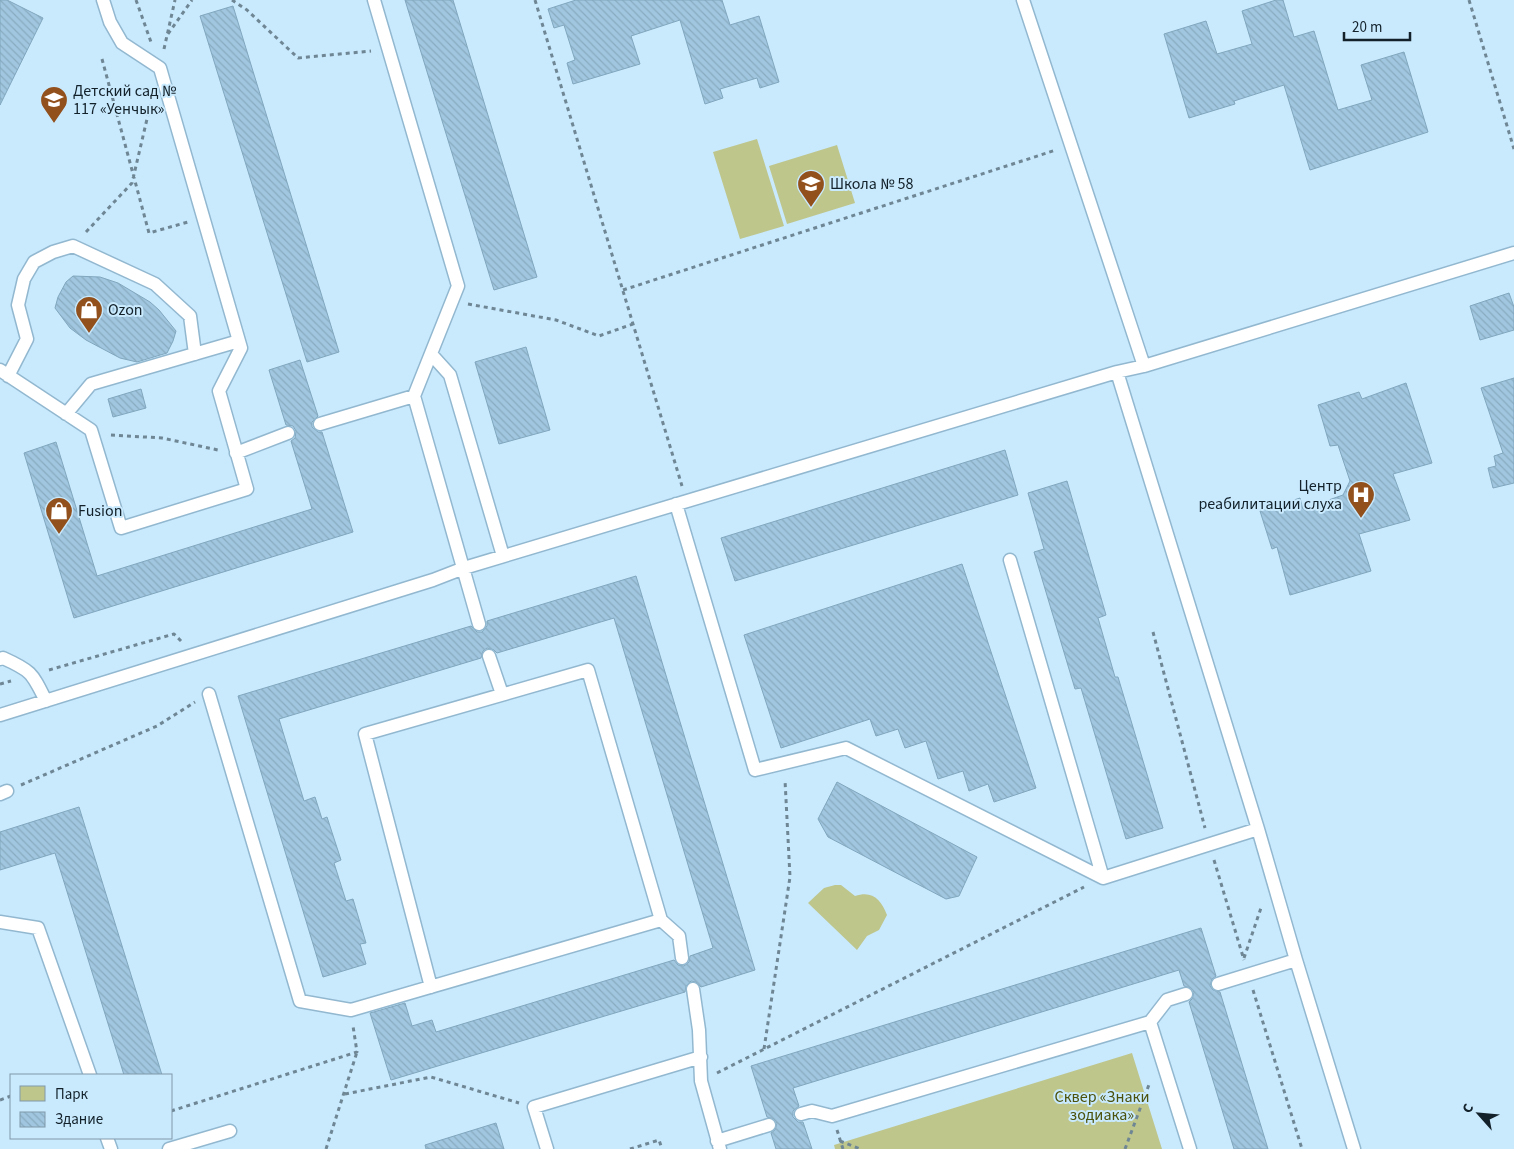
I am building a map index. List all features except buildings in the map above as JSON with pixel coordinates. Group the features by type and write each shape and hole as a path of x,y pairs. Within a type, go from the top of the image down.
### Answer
{"lane":[{"path":"103,0 110,22 122,44 160,68 242,348 219,392 248,489 121,528 91,430 4,373 27,339 18,305 24,279 34,262 53,252 73,246 156,284 190,316 195,354"},
{"path":"374,0 458,286 414,396 479,624"},
{"path":"1023,0 1144,366"},
{"path":"0,715 433,580 464,568 1117,372 1144,366 1514,253"},
{"path":"66,414 91,384 239,341"},
{"path":"431,354 450,375 504,556"},
{"path":"1117,372 1258,829 1354,1149"},
{"path":"320,424 414,396"},
{"path":"236,453 288,433"},
{"path":"681,502 755,770 846,748 1103,878 1258,829"},
{"path":"1010,560 1103,878"},
{"path":"489,656 502,694"},
{"path":"0,659 3,658 23,666 33,675 46,701"},
{"path":"431,987 365,734 588,670 662,920 679,936 682,958"},
{"path":"209,694 300,1001 351,1010 662,920"},
{"path":"0,922 38,928 90,1074"},
{"path":"1218,984 1296,960"},
{"path":"693,989 699,1030 701,1081 718,1145 769,1125"},
{"path":"801,1114 812,1111 832,1116 1150,1022 1167,1000 1186,994"},
{"path":"1150,1022 1190,1149"},
{"path":"547,1149 534,1107 700,1057"},
{"path":"170,1149 230,1132"}],"path":[{"path":"136,0 160,68"},
{"path":"73,246 132,183 175,0"},
{"path":"167,37 192,0"},
{"path":"232,0 247,10 298,58 389,49"},
{"path":"535,0 633,324 681,502"},
{"path":"1469,0 1514,149"},
{"path":"102,59 149,234 203,218"},
{"path":"623,290 1071,146"},
{"path":"452,301 556,320 598,336 633,324"},
{"path":"92,434 162,438 236,453"},
{"path":"1153,632 1209,844 1302,1149"},
{"path":"0,684 174,634 196,655"},
{"path":"4,792 157,726 209,694"},
{"path":"764,1050 790,877 785,763"},
{"path":"701,1081 1103,878"},
{"path":"1243,959 1262,904"},
{"path":"326,1149 357,1052 351,1010"},
{"path":"172,1111 357,1052"},
{"path":"1124,1149 1160,1056"},
{"path":"345,1094 431,1077 534,1107"},
{"path":"630,1149 659,1140 662,1149"},
{"path":"840,1141 860,1149"}],"green space":[{"path":"757,139 784,226 740,239 713,152"},
{"path":"837,145 855,203 787,224 769,166"},
{"path":"841,885 855,896 866,894 875,897 882,904 887,915 879,930 867,936 857,950 808,903 824,888"},
{"name":"Сквер «Знаки зодиака»","path":"1132,1053 1162,1149 835,1149 834,1145"}],"place":[{"name":"Детский сад № 117 «Уенчык»","path":"54,124"},
{"name":"Школа № 58","path":"811,208"},
{"name":"Ozon","path":"89,334"},
{"name":"Центр реабилитации слуха","path":"1361,519"},
{"name":"Fusion","path":"59,535"}]}
